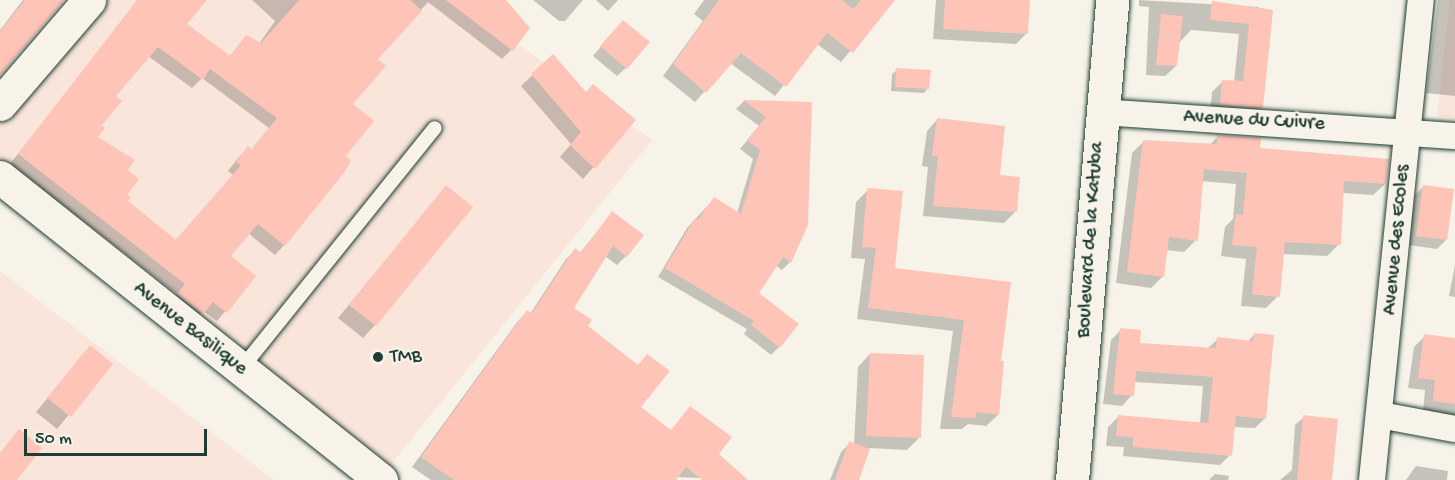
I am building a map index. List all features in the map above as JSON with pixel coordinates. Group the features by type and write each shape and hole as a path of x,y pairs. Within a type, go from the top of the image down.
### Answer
{"street":[{"path":"0,104 89,0"},
{"name":"Boulevard de la Katuba","path":"1072,480 1112,0"},
{"name":"Avenue des Ecoles","path":"1372,480 1421,0"},
{"name":"Avenue du Cuivre","path":"1101,112 1408,130 1455,136"},
{"name":"Avenue Basilique","path":"0,177 381,480"},
{"path":"1380,415 1455,429"}],"lane":[{"path":"241,369 435,128"}],"shaded area":[{"path":"55,0 456,0 652,140 389,467 0,164 0,67"},
{"path":"1450,0 1455,0 1455,119 1437,116"},
{"path":"0,271 274,480 0,480"}],"building":[{"path":"25,0 64,0 0,75 0,31"},
{"path":"137,0 207,0 187,24 230,56 246,35 261,43 299,0 410,0 422,11 378,59 386,66 353,104 374,121 346,156 351,161 343,174 285,246 258,224 231,256 256,276 227,313 213,302 203,314 177,294 185,284 18,154","holes":["158,47 203,80 210,69 277,118 252,149 248,146 236,162 241,165 176,240 128,201 131,198 127,195 139,179 128,170 135,160 98,137 105,128 102,125 122,101 116,96"]},
{"path":"446,0 506,0 530,28 513,51"},
{"path":"719,0 842,0 853,9 861,0 895,0 853,53 827,33 786,87 741,53 706,93 673,64"},
{"path":"945,0 1030,0 1028,34 943,29"},
{"path":"1212,1 1273,10 1263,108 1220,105 1222,80 1243,81 1249,24 1210,20"},
{"path":"1161,14 1183,16 1177,66 1156,65"},
{"path":"623,20 650,42 627,69 600,46"},
{"path":"553,54 586,92 593,84 636,120 595,169 570,145 581,132 531,74"},
{"path":"896,68 931,70 929,89 895,87"},
{"path":"743,100 812,102 808,225 791,263 783,257 759,293 799,324 780,348 751,325 754,321 665,268 695,218 698,220 714,197 741,214 760,150 747,140 766,117"},
{"path":"937,118 1005,126 1000,175 1020,177 1017,212 933,206 938,156 932,156"},
{"path":"1217,135 1261,138 1260,148 1389,159 1386,184 1344,181 1341,245 1285,242 1280,297 1252,294 1257,247 1232,245 1236,214 1243,215 1247,173 1204,169 1198,241 1169,237 1164,277 1127,272 1143,140 1217,144"},
{"path":"446,185 473,207 376,326 349,305"},
{"path":"1423,185 1454,189 1447,240 1416,236"},
{"path":"867,188 903,191 895,268 1011,282 1001,361 1004,361 999,415 976,412 976,418 951,417 964,320 868,308 876,248 862,247"},
{"path":"612,211 644,235 627,257 613,246 574,308 592,320 588,326 638,365 647,354 670,371 641,407 671,430 690,406 732,437 719,454 748,480 702,480 686,467 676,480 454,480 421,457 527,310 532,313 575,248 581,253"},
{"path":"1120,328 1141,330 1140,343 1216,348 1217,337 1253,341 1254,333 1274,335 1266,419 1236,416 1232,456 1133,447 1133,437 1116,436 1118,415 1208,423 1213,377 1136,371 1134,396 1113,394"},
{"path":"1424,334 1455,338 1455,404 1433,401 1435,380 1418,378"},
{"path":"90,345 113,364 71,417 47,398"},
{"path":"870,353 924,355 921,438 866,436"},
{"path":"1303,415 1338,419 1332,480 1297,480"},
{"path":"19,429 42,448 17,480 0,480 0,453"},
{"path":"849,441 870,449 859,480 835,480"}],"place":[{"name":"TMB","path":"378,357"}]}
